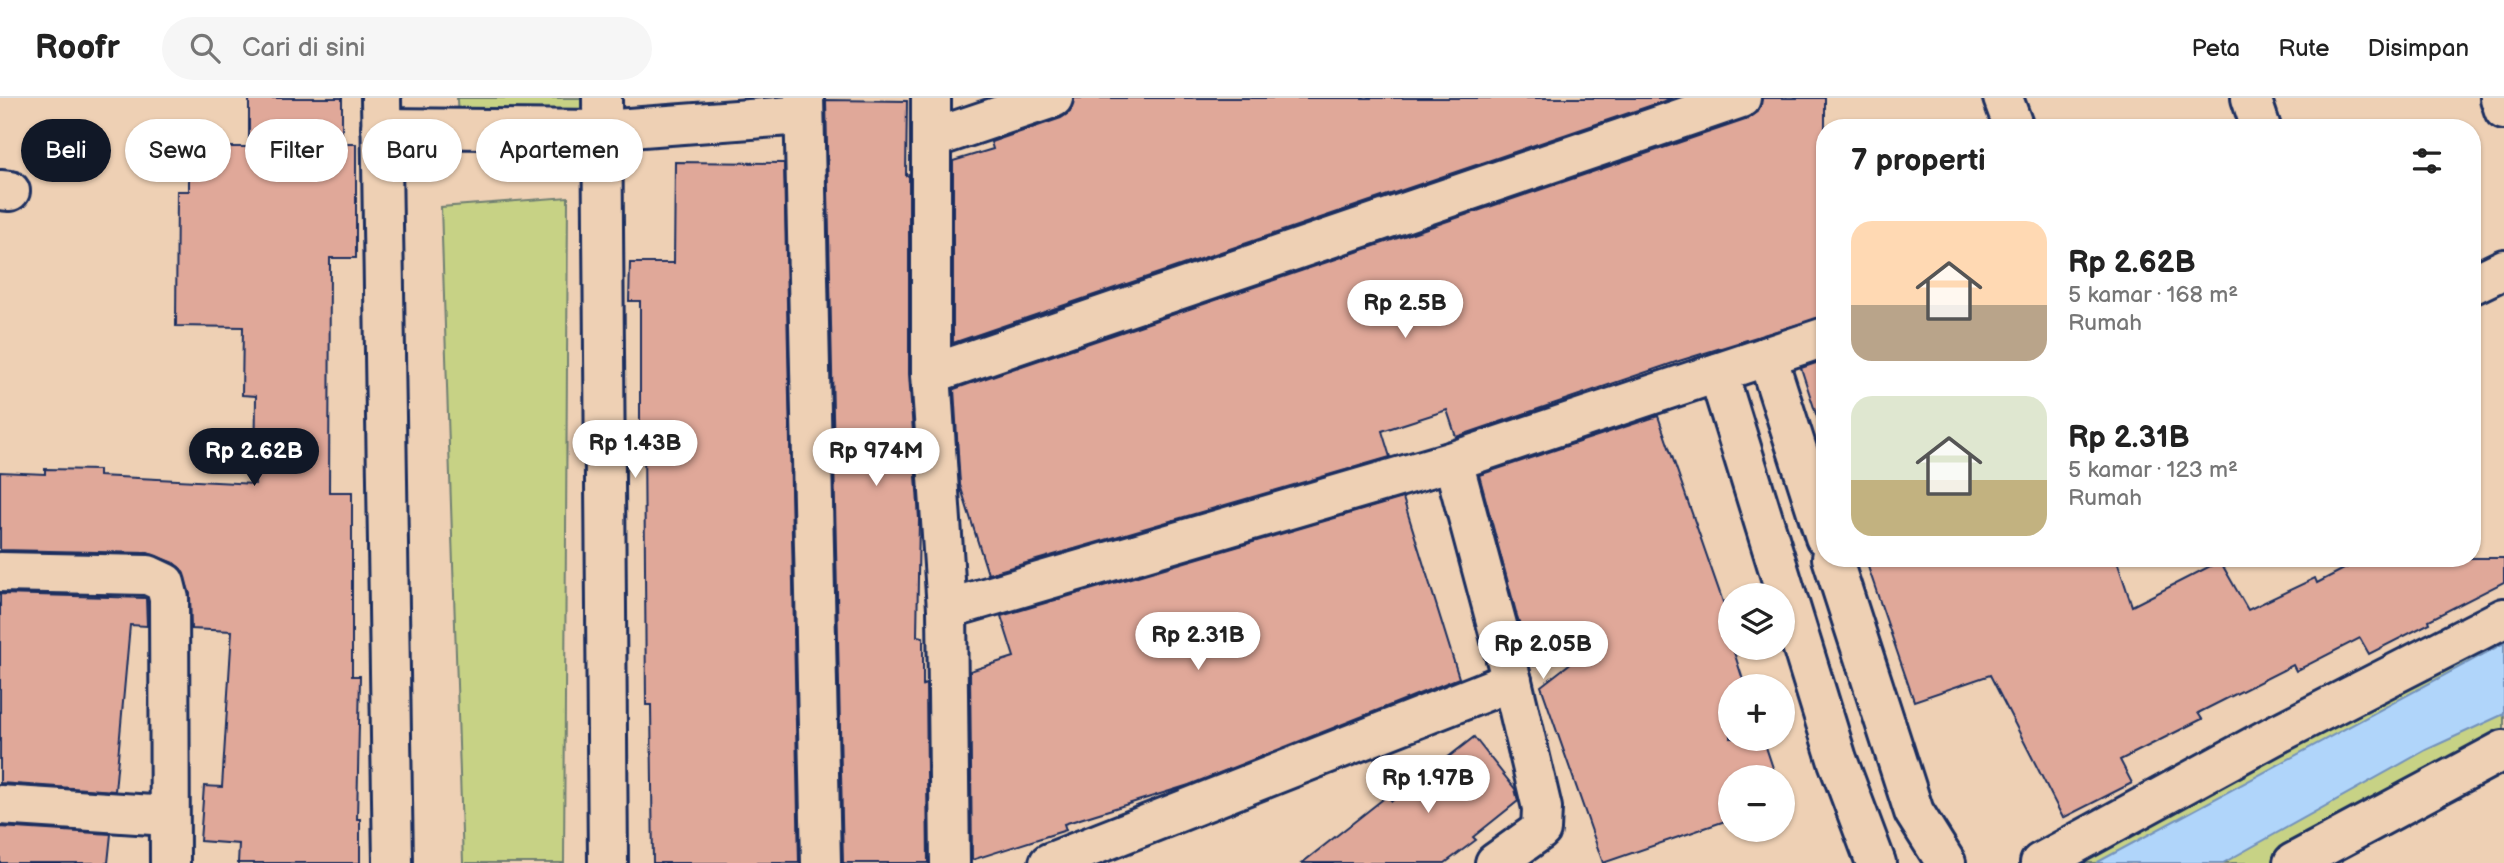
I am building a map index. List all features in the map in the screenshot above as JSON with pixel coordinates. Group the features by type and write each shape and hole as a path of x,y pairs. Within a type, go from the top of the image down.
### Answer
{"street":[{"path":"930,98 931,374 947,609 950,863"},
{"path":"932,139 1053,98"},
{"path":"931,374 1741,98"},
{"path":"2003,98 2011,119"},
{"path":"2250,98 2257,119"},
{"path":"2500,98 2504,110"},
{"path":"393,863 381,113 602,114 804,106 821,863"},
{"path":"602,114 608,863"},
{"path":"2481,280 2504,269"},
{"path":"947,609 1453,460 1816,340"},
{"path":"1767,356 1816,509"},
{"path":"1718,373 1837,759 1876,863"},
{"path":"1453,460 1512,681 1542,808 1541,830 1496,863"},
{"path":"1835,567 1914,812 1946,863"},
{"path":"0,572 148,575 165,583 169,599 170,863"},
{"path":"2040,863 2273,736 2504,618"},
{"path":"1049,863 1512,681"},
{"path":"2293,863 2504,750"},
{"path":"0,805 168,816"}],"green space":[{"path":"457,98 602,98 602,119 476,119 476,127 462,127 462,119 458,119"},
{"path":"568,197 564,863 463,863 441,207"},
{"path":"2504,618 2504,750 2293,863 2040,863"}],"water":[{"path":"2504,643 2504,714 2426,750 2223,863 2096,863"}],"building":[{"path":"249,98 342,98 342,119 249,119"},
{"path":"1074,98 1673,98 953,343 953,161 993,149 991,142 1061,118 1070,112"},
{"path":"1762,98 1825,98 1825,119 1816,119 1816,319 1679,361 1456,437 1447,410 1382,431 1390,457 988,574 960,485 954,389 1748,119 1758,112"},
{"path":"826,100 907,101 909,374 919,519 917,636 923,637 923,685 926,684 928,863 843,863"},
{"path":"348,144 356,144 356,258 330,258 329,492 352,492 352,676 360,676 357,819 360,819 360,863 238,863 239,844 200,841 204,786 222,787 232,631 191,629 190,594 181,569 174,563 148,553 0,550 0,472 45,474 45,469 99,470 99,476 255,484 256,396 242,395 243,327 176,326 177,191 189,191 189,182 231,182 231,147 245,147 245,182 348,182"},
{"path":"675,162 784,163 799,863 653,863 651,705 646,705 640,301 629,301 630,263 674,263"},
{"path":"1816,363 1816,414 1801,368"},
{"path":"1658,416 1718,588 1718,660 1737,660 1741,674 1718,674 1718,751 1767,751 1772,765 1718,765 1718,823 1603,863 1541,686 1590,648 1534,666 1517,616 1479,475"},
{"path":"1403,498 1459,678 1189,785 1064,824 1066,830 972,860 970,671 1014,657 1001,616"},
{"path":"2481,558 2504,558 2504,582 2369,654 2360,638 2296,671 2293,665 2198,713 2202,719 2120,760 2132,783 2063,818 1990,675 1914,701 1868,567 2119,567 2132,606 2208,567 2223,567 2248,610 2315,578 2317,583 2348,567 2481,567"},
{"path":"0,594 146,598 147,626 130,625 115,791 0,783"},
{"path":"1474,737 1515,789 1518,801 1473,837 1476,840 1445,863 1302,863 1387,796 1392,801"},
{"path":"0,827 111,834 108,863 0,863"}]}
